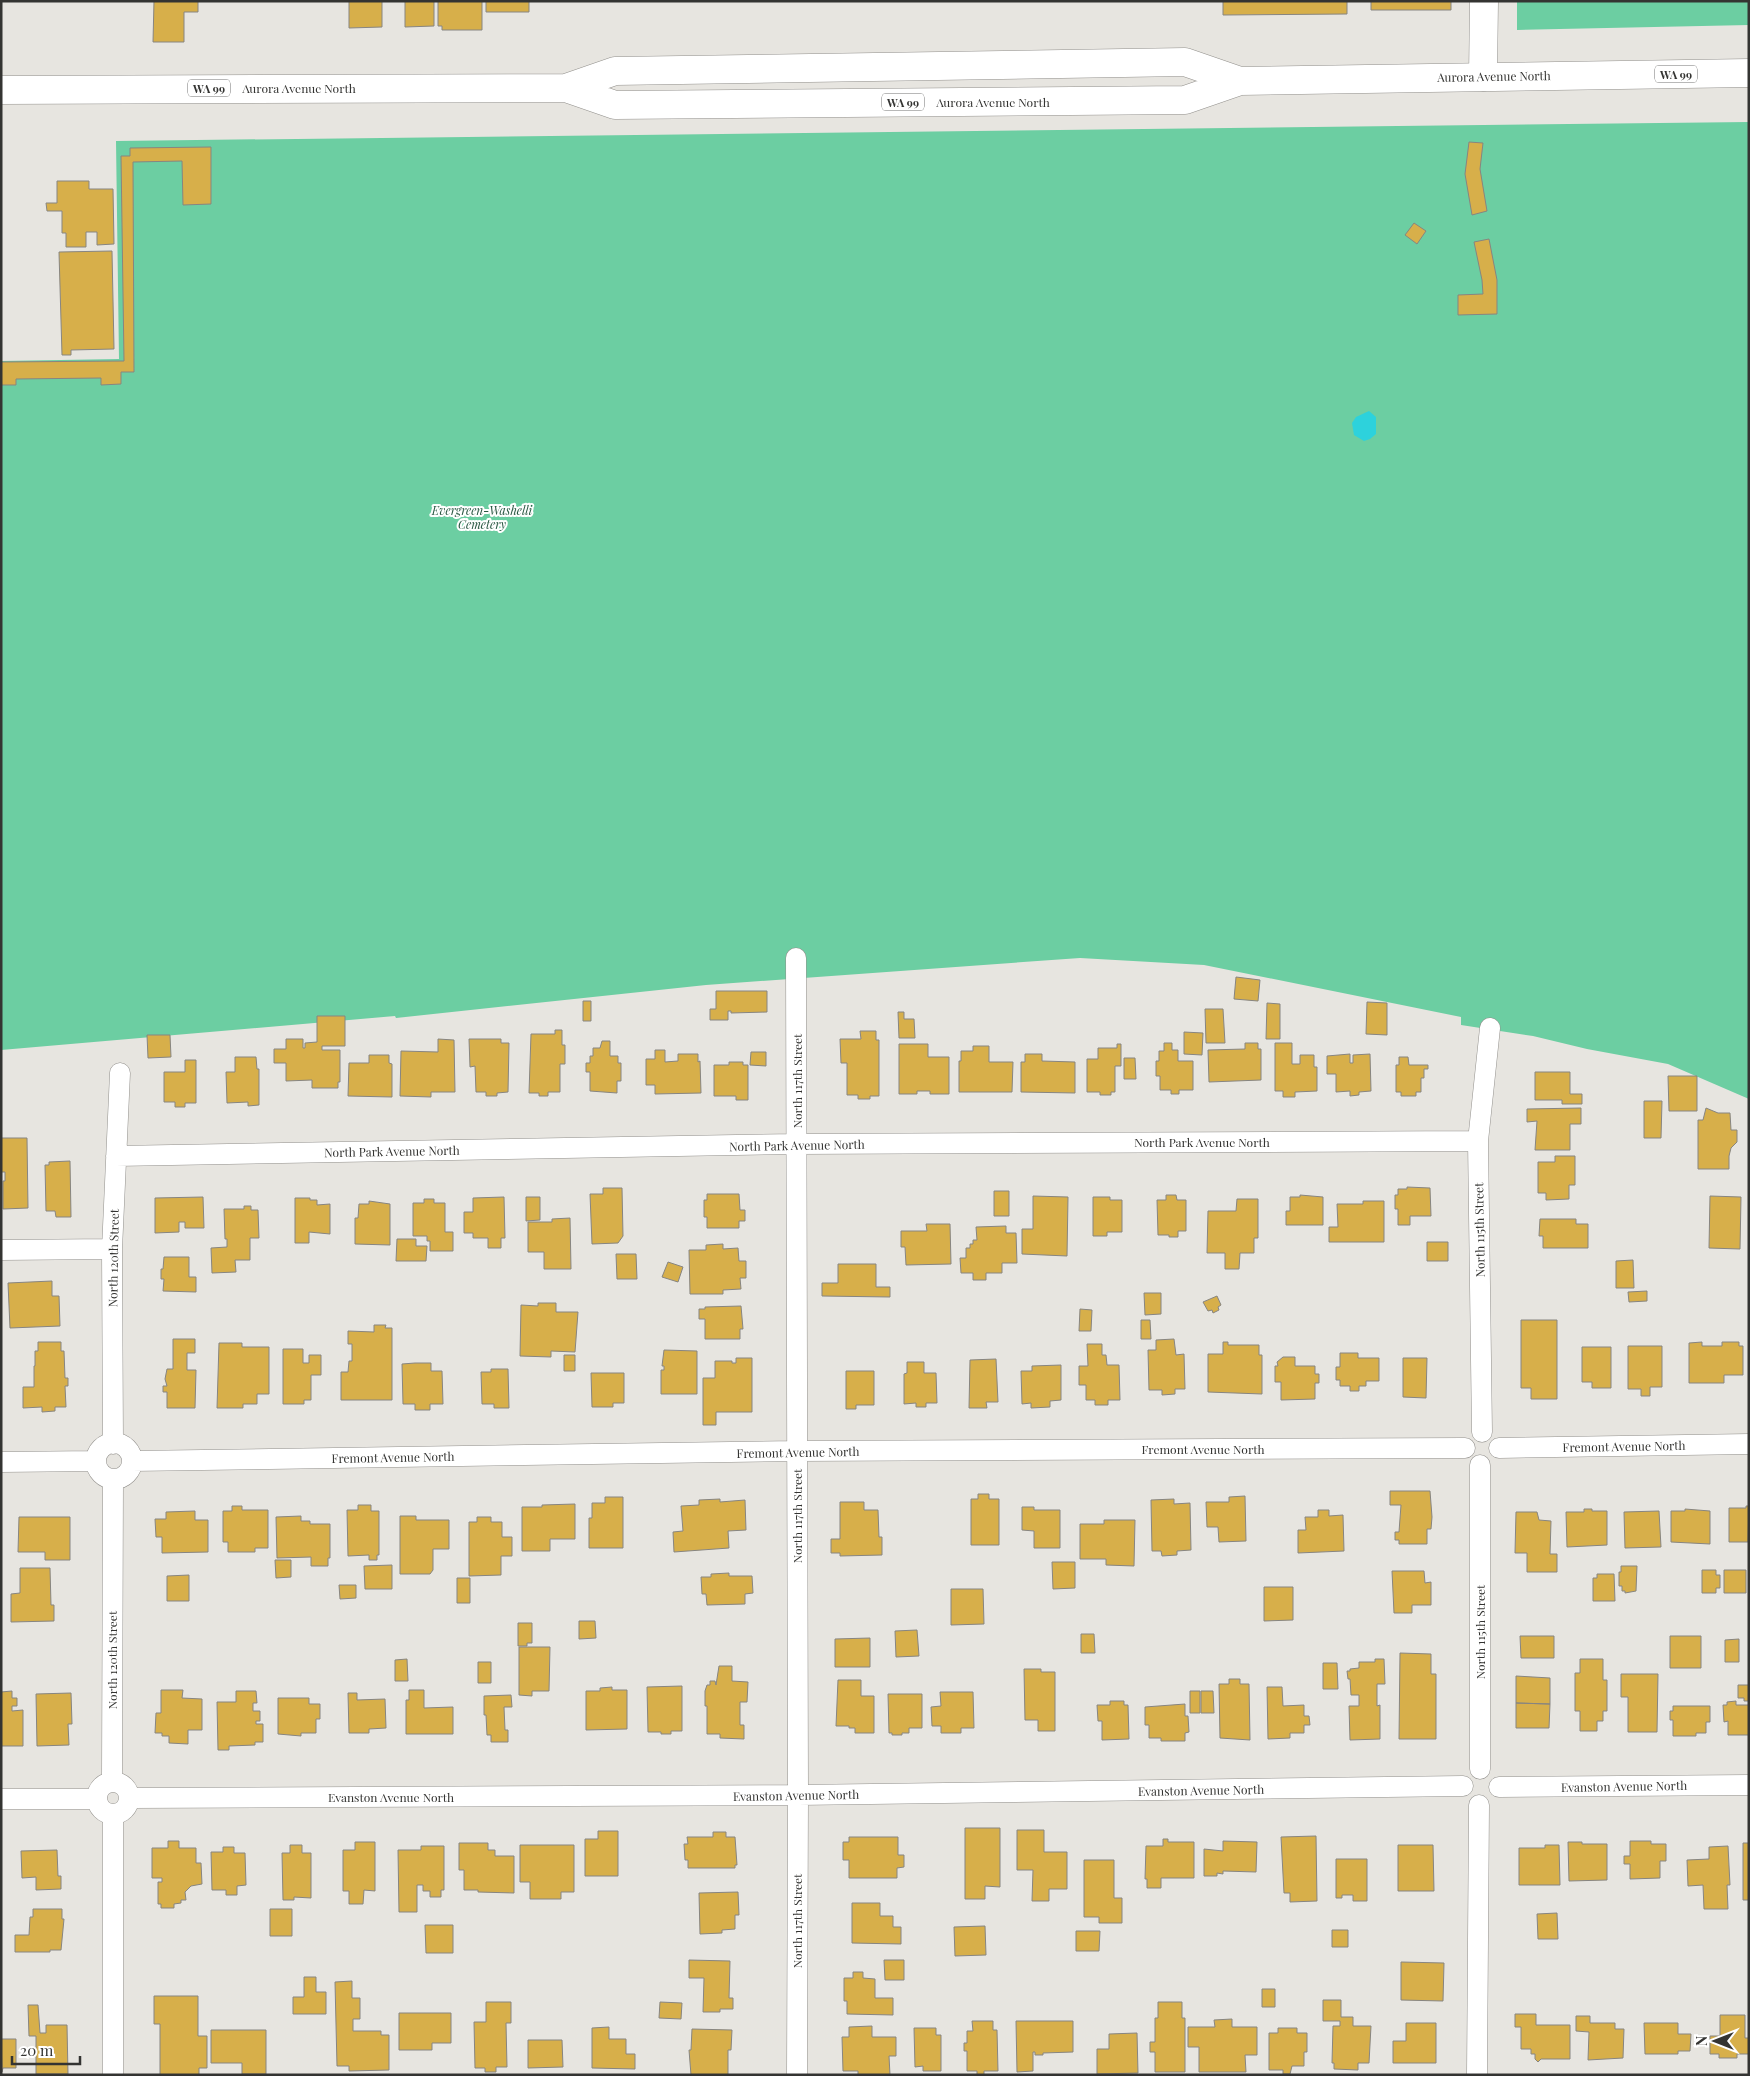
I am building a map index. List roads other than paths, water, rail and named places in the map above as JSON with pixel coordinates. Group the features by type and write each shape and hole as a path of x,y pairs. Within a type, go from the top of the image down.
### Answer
{"main road":[{"path":"1483,76 1484,1"},
{"name":"Aurora Avenue North","path":"1,90 566,88 615,71 1185,62 1240,81"},
{"name":"Aurora Avenue North","path":"566,88 615,105 1185,100 1240,81 1749,73"}],"street":[{"name":"North 117th Street","path":"796,958 798,1795 796,2075"},
{"name":"North 115th Street","path":"1482,1432 1478,1141 1490,1028"},
{"name":"North 120th Street","path":"113,1444 112,1249 120,1073"},
{"name":"North Park Avenue North","path":"116,1156 797,1144 1478,1141"},
{"path":"1,1250 112,1249"},
{"path":"1482,1432 1494,1436 1499,1448 1494,1461 1489,1464 1480,1465 1473,1463 1465,1448 1469,1438 1482,1432"},
{"path":"113,1444 126,1447 132,1461 127,1474 113,1479 105,1477 101,1473 97,1468 96,1461 99,1451 103,1447 113,1444"},
{"name":"Fremont Avenue North","path":"1499,1448 1749,1444"},
{"name":"Fremont Avenue North","path":"132,1461 796,1451 1465,1448"},
{"path":"1,1462 96,1461"},
{"name":"North 115th Street","path":"1480,1465 1480,1768"},
{"name":"North 120th Street","path":"112,1782 113,1479"},
{"path":"1480,1768 1493,1773 1497,1777 1499,1786 1494,1800 1479,1805 1466,1798 1463,1786 1466,1775 1480,1768"},
{"path":"112,1782 126,1788 130,1798 126,1809 121,1813 113,1814 105,1813 101,1809 97,1794 103,1785 112,1782"},
{"name":"Evanston Avenue North","path":"1499,1786 1749,1785"},
{"name":"Evanston Avenue North","path":"130,1798 798,1795 1463,1786"},
{"path":"1,1799 97,1799"},
{"path":"1477,2075 1479,1805"},
{"path":"113,1814 113,2075"}],"water":[{"path":"1369,411 1376,417 1376,434 1364,441 1354,435 1352,423 1356,417"}],"park label":[{"name":"Evergreen-Washelli Cemetery","path":"482,517"}]}
